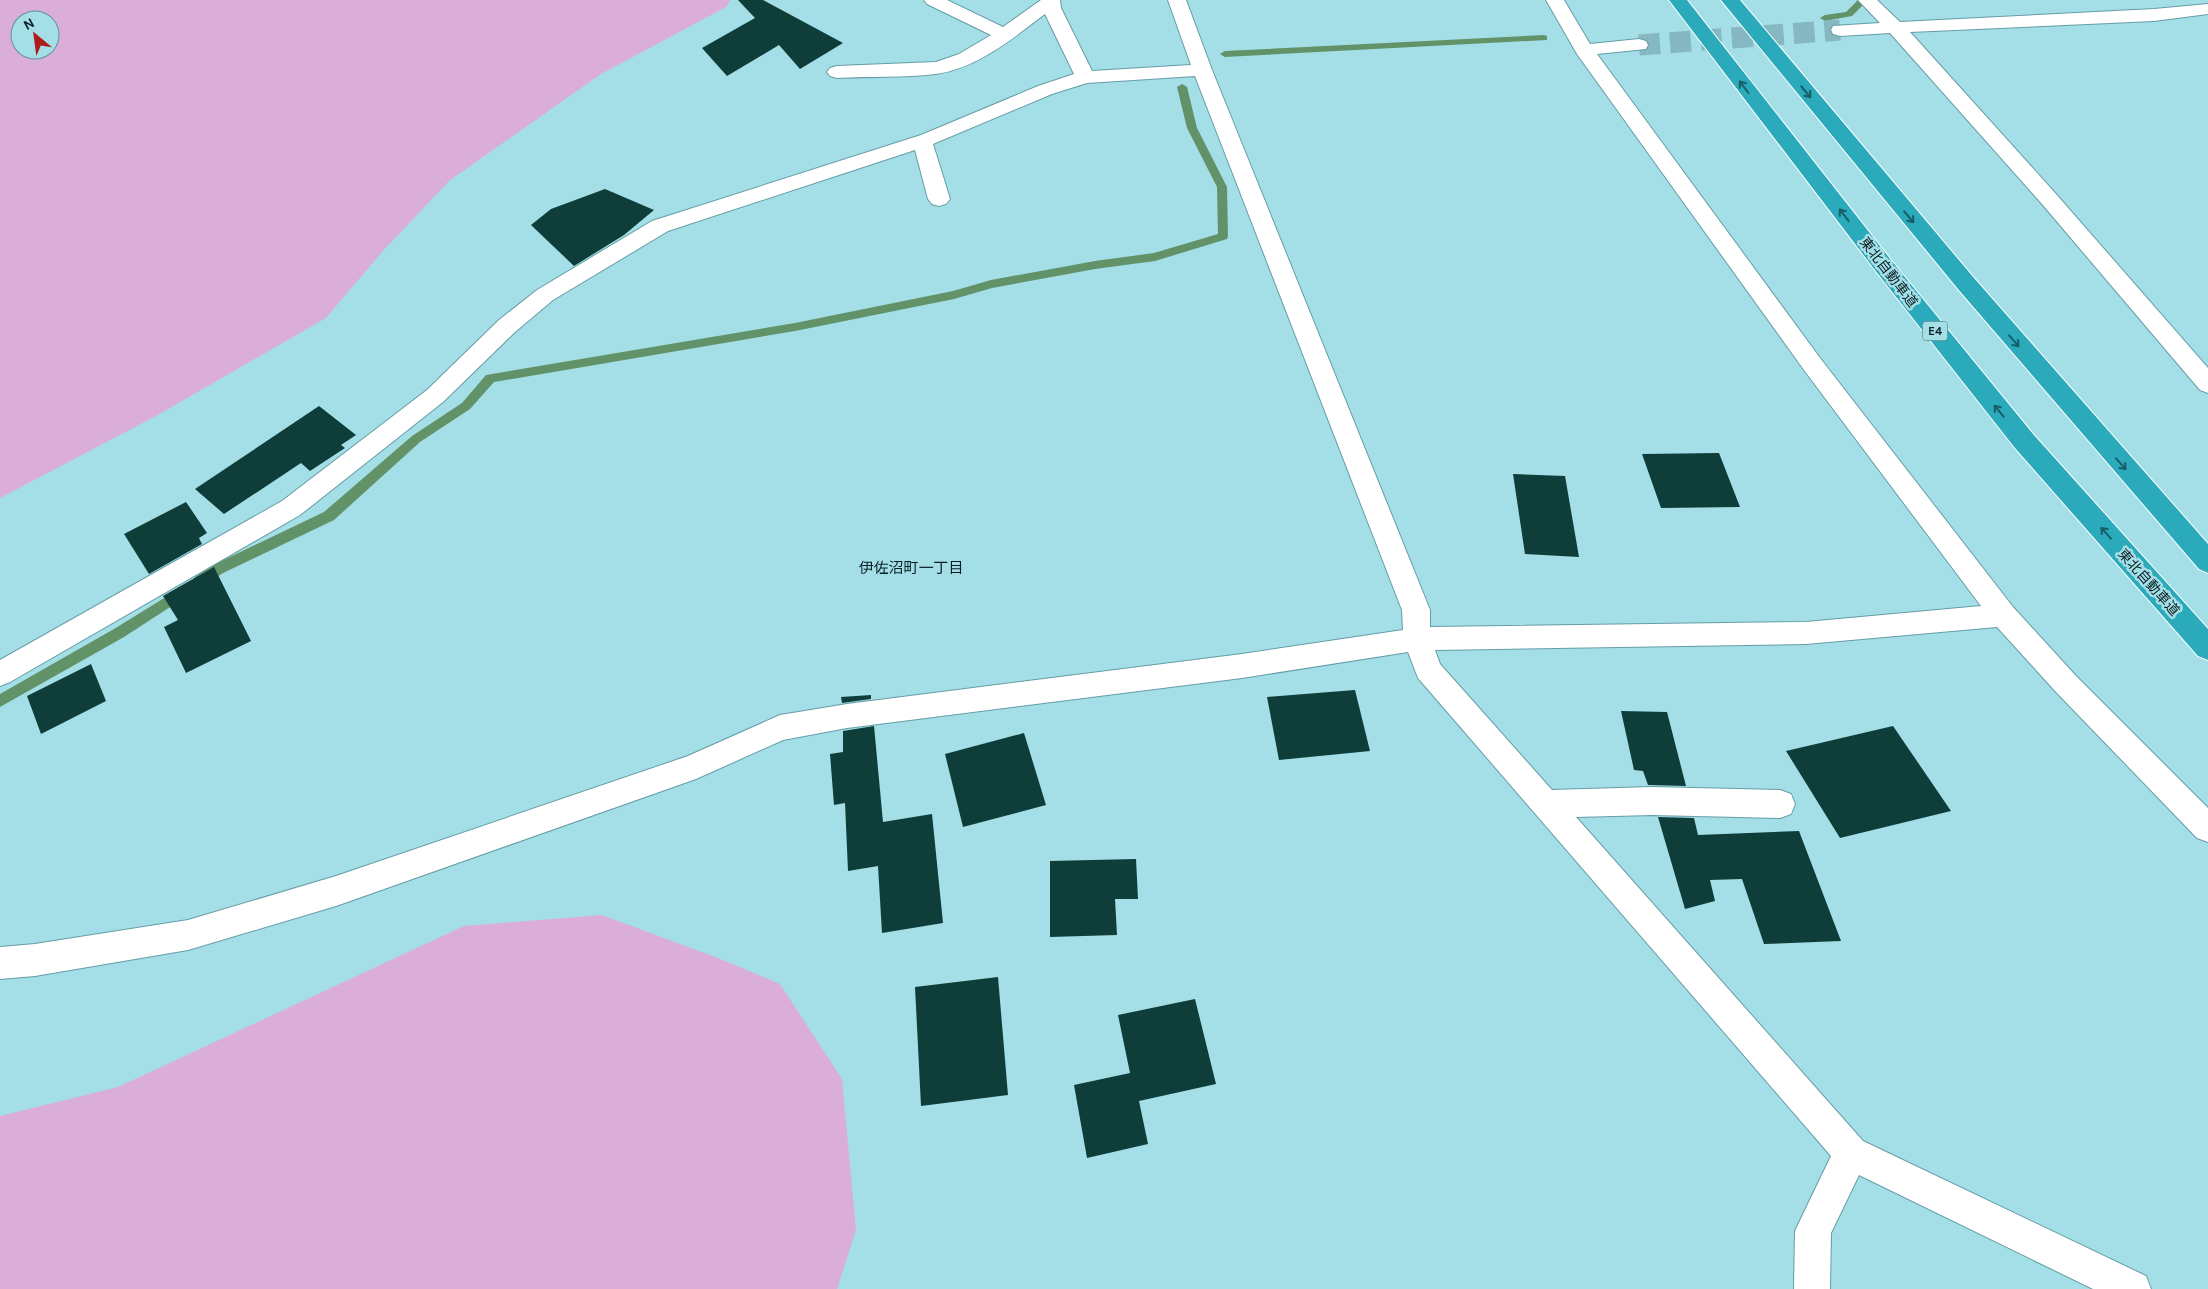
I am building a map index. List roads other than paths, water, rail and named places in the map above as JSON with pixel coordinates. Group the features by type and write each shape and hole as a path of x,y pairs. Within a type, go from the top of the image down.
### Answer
{"highway":[{"name":"東北自動車道","path":"1678,0 1883,265 2024,441 2208,648"},
{"path":"1730,0 1941,255 2085,424 2208,562"}],"street":[{"path":"933,0 1003,34"},
{"path":"837,72 936,68 952,65 1003,34 1051,0 1052,8 1085,77"},
{"path":"1177,0 1202,70 1416,610 1416,639 1428,670 1851,1153 2133,1289"},
{"path":"1555,0 1584,50 1812,364 2003,615 2066,684 2208,828"},
{"path":"1869,2 1895,27 2049,199 2208,384"},
{"path":"1840,30 2154,15 2208,10"},
{"path":"1584,50 1639,45"},
{"path":"0,674 291,508 435,396 507,326 545,294 660,226 922,140 1045,90 1085,77 1202,70"},
{"path":"922,140 939,199"},
{"path":"0,963 35,960 188,935 336,891 696,766 780,728 847,716 1242,666 1416,639 1806,632 2003,615"},
{"path":"1546,804 1652,800 1780,804"},
{"path":"1812,1289 1813,1231 1851,1153"}],"waterway":[{"path":"1825,18 1849,14 1863,0"},
{"path":"1225,54 1544,38"},
{"path":"200,581 218,569 329,516 416,439 466,406 490,378 795,327 954,295 991,284 1095,265 1155,257 1223,236 1222,187 1192,128 1182,87"},
{"path":"0,701 119,633 182,592"}],"tunnel":[{"path":"1639,45 1840,30"}],"district":[{"name":"伊佐沼町一丁目","path":"911,568"}]}
